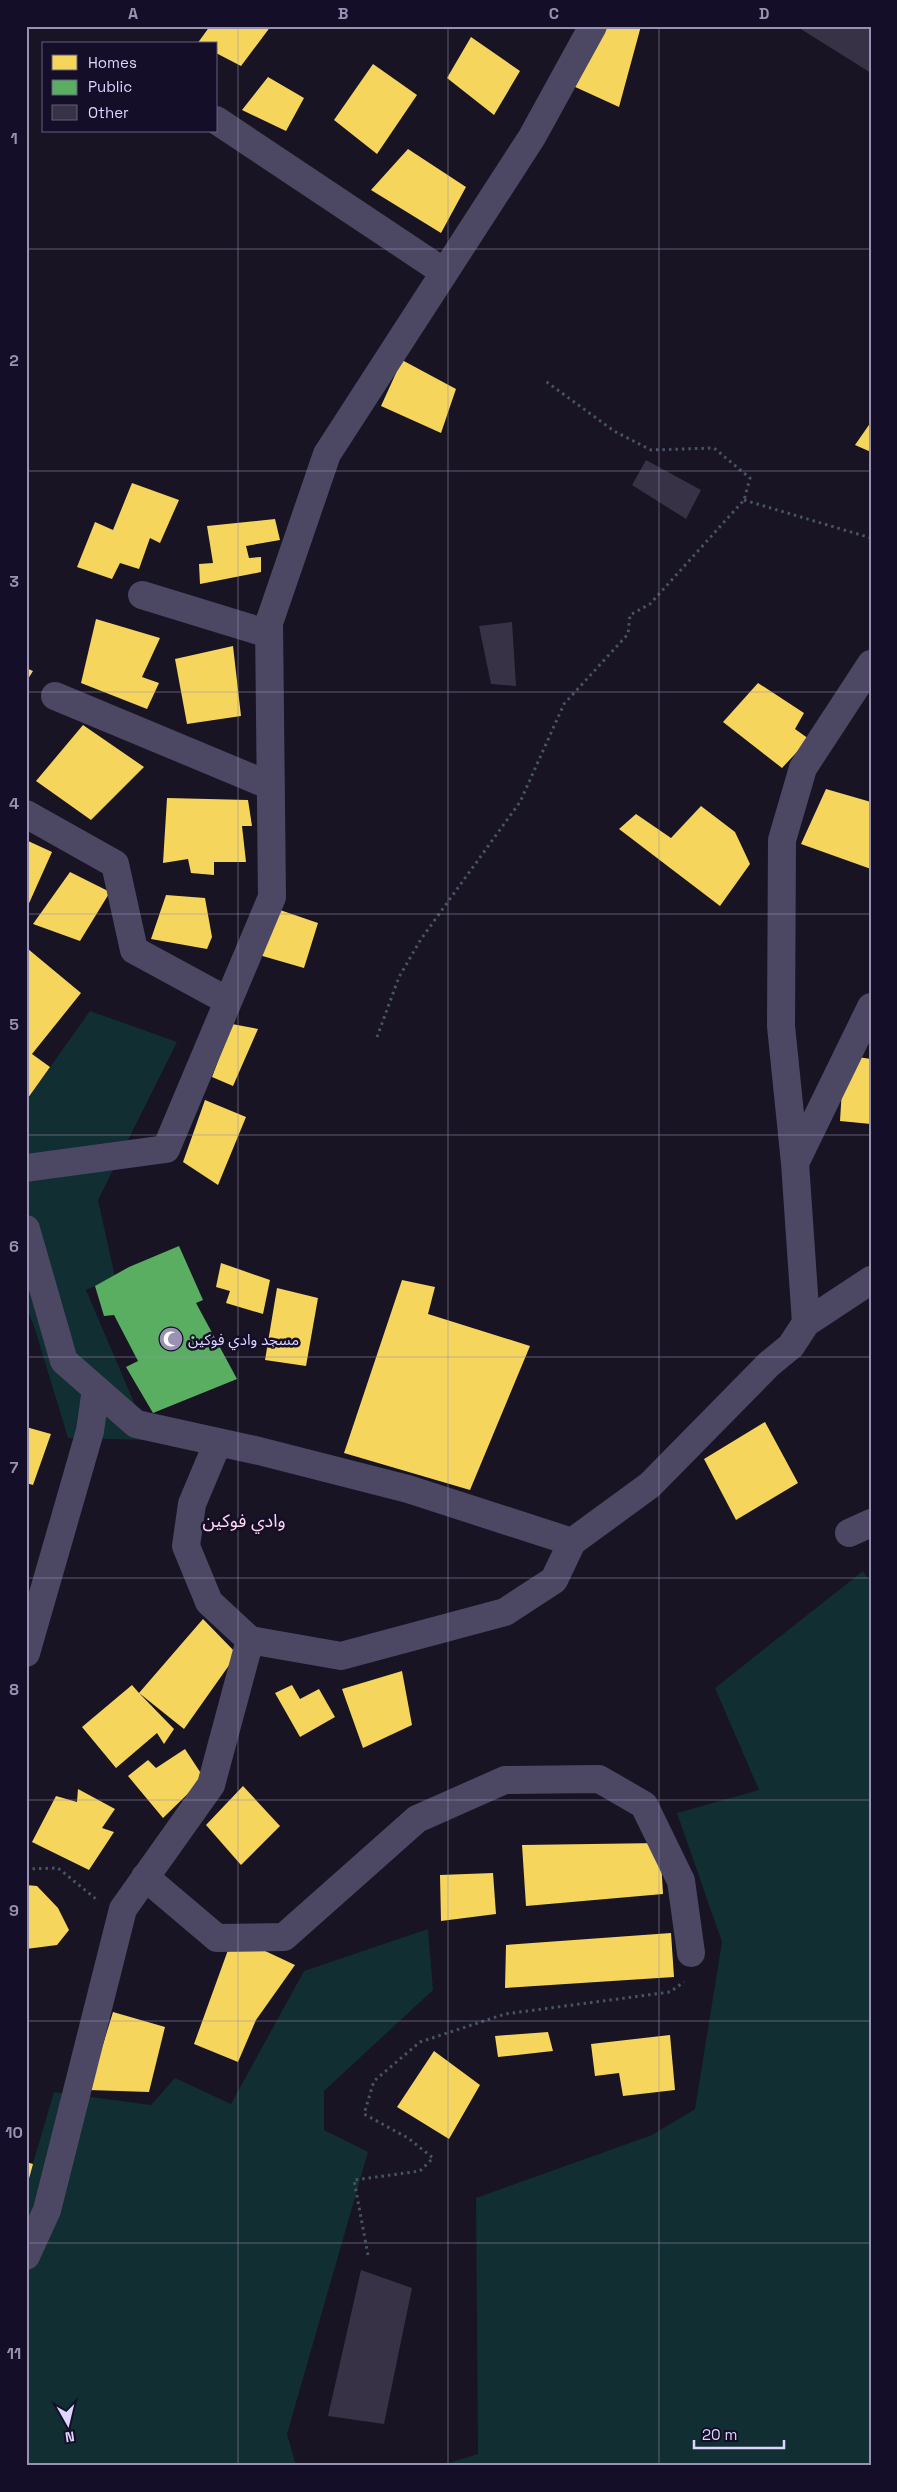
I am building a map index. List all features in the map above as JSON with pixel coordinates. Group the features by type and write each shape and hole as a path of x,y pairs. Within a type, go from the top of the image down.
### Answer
{"street":[{"path":"26,1168 166,1149 272,897 269,623 327,454 532,137 593,26"},
{"path":"218,121 444,272"},
{"path":"142,595 269,634"},
{"path":"806,1322 781,1026 782,840 803,768 871,664"},
{"path":"54,696 271,786"},
{"path":"26,814 115,864 134,950 228,1001"},
{"path":"794,1163 871,1007"},
{"path":"26,1229 64,1361 136,1424 218,1442 408,1489 572,1542"},
{"path":"218,1442 192,1504 186,1546 208,1602 250,1640 341,1656 505,1612 554,1580 572,1542 650,1485 769,1364 791,1346 806,1322 871,1280"},
{"path":"26,1653 90,1431 96,1390"},
{"path":"26,2256 47,2210 123,1909 211,1785 250,1640"},
{"path":"146,1877 217,1938 284,1937 417,1819 505,1780 599,1779 644,1805 681,1881 691,1953"}],"path":[{"path":"377,1037 399,977 421,939 520,802 564,704 628,634 630,615 650,604 744,500 750,478 714,448 651,450 614,431 544,380"},
{"path":"744,500 871,538"},
{"path":"26,1869 58,1868 121,1918"},
{"path":"368,2255 354,2180 420,2171 433,2158 408,2138 364,2114 374,2081 420,2042 504,2014 670,1992 694,1975 691,1953"}],"green space":[{"path":"90,1011 177,1042 98,1200 115,1277 86,1290 150,1440 68,1438 34,1326 26,1306 26,1101"},
{"path":"863,1571 871,1583 871,2466 439,2466 478,2454 476,2198 652,2135 695,2109 722,1942 677,1813 759,1790 715,1688"},
{"path":"428,1929 433,1990 324,2091 324,2130 368,2152 287,2434 296,2466 26,2466 26,2187 54,2092 151,2105 175,2078 231,2104 304,1971"}],"building: Homes":[{"path":"210,26 271,26 241,66 218,54 218,42 198,42"},
{"path":"605,26 641,26 619,107 573,86"},
{"path":"471,37 520,71 494,115 447,78"},
{"path":"373,64 417,95 377,154 334,120"},
{"path":"268,77 304,98 286,131 242,110"},
{"path":"408,149 466,187 441,233 371,190"},
{"path":"402,360 456,389 441,433 381,406"},
{"path":"871,422 871,452 855,445"},
{"path":"132,483 179,500 160,543 150,538 139,569 120,563 112,579 77,567 95,522 113,530"},
{"path":"275,519 280,540 246,546 249,558 261,557 261,572 200,584 199,564 213,563 207,526"},
{"path":"96,619 160,638 142,677 159,683 147,709 81,683"},
{"path":"233,646 241,716 187,724 175,659"},
{"path":"26,668 33,671 26,682"},
{"path":"758,683 804,713 795,729 809,739 782,768 723,722"},
{"path":"83,725 144,767 91,820 36,781"},
{"path":"826,789 871,802 871,869 801,844"},
{"path":"167,798 248,800 252,826 242,826 246,862 214,862 214,875 191,873 188,859 163,863"},
{"path":"701,806 735,832 750,864 720,906 619,829 636,814 671,838"},
{"path":"26,840 52,852 26,910"},
{"path":"70,872 110,892 80,941 33,924"},
{"path":"166,895 205,898 212,937 207,949 151,939"},
{"path":"280,910 318,923 304,968 259,955"},
{"path":"28,949 81,993 32,1054 50,1067 28,1098 26,1097 26,951"},
{"path":"232,1024 258,1029 233,1086 212,1077"},
{"path":"844,1055 871,1059 871,1124 840,1121"},
{"path":"205,1100 246,1117 218,1185 183,1162"},
{"path":"221,1263 270,1280 263,1314 226,1303 230,1291 216,1287"},
{"path":"402,1280 435,1287 428,1314 530,1346 470,1490 344,1453"},
{"path":"277,1288 318,1298 306,1366 265,1360"},
{"path":"765,1422 798,1483 736,1520 704,1459"},
{"path":"26,1427 51,1434 33,1485 26,1483"},
{"path":"203,1619 237,1654 184,1729 139,1693"},
{"path":"402,1671 412,1725 363,1748 342,1689"},
{"path":"132,1685 174,1729 164,1744 157,1733 116,1768 82,1727"},
{"path":"292,1685 300,1699 319,1689 335,1717 300,1737 275,1693"},
{"path":"185,1749 204,1778 163,1818 128,1776 148,1760 156,1768"},
{"path":"243,1786 280,1826 241,1865 206,1825"},
{"path":"78,1789 115,1809 102,1828 114,1832 89,1870 32,1842 56,1796 77,1802"},
{"path":"660,1843 663,1894 526,1906 522,1845"},
{"path":"493,1873 496,1914 441,1921 440,1875"},
{"path":"26,1885 37,1886 58,1908 69,1930 57,1945 26,1949"},
{"path":"671,1933 674,1977 505,1988 506,1945"},
{"path":"250,1944 295,1965 256,2020 238,2062 194,2044 228,1950"},
{"path":"113,2012 165,2027 149,2092 89,2090"},
{"path":"548,2032 553,2051 498,2057 495,2036"},
{"path":"670,2035 675,2090 623,2096 619,2073 595,2076 591,2044"},
{"path":"434,2051 480,2085 449,2139 397,2107"},
{"path":"26,2162 33,2164 27,2186 26,2186"}],"building: Public":[{"name":"مسجد وادي فوكين","path":"179,1246 203,1300 196,1303 237,1379 153,1413 126,1367 138,1361 114,1315 104,1316 95,1286 129,1267"}],"building: Other":[{"path":"796,26 871,26 871,73"},
{"path":"646,460 701,490 686,519 632,485"},
{"path":"512,622 516,686 491,684 479,626"},
{"path":"361,2270 412,2288 384,2424 328,2416"}],"place":[{"name":"مسجد وادي فوكين","path":"171,1339"}],"district":[{"name":"وادي فوكين","path":"244,1520"}]}
